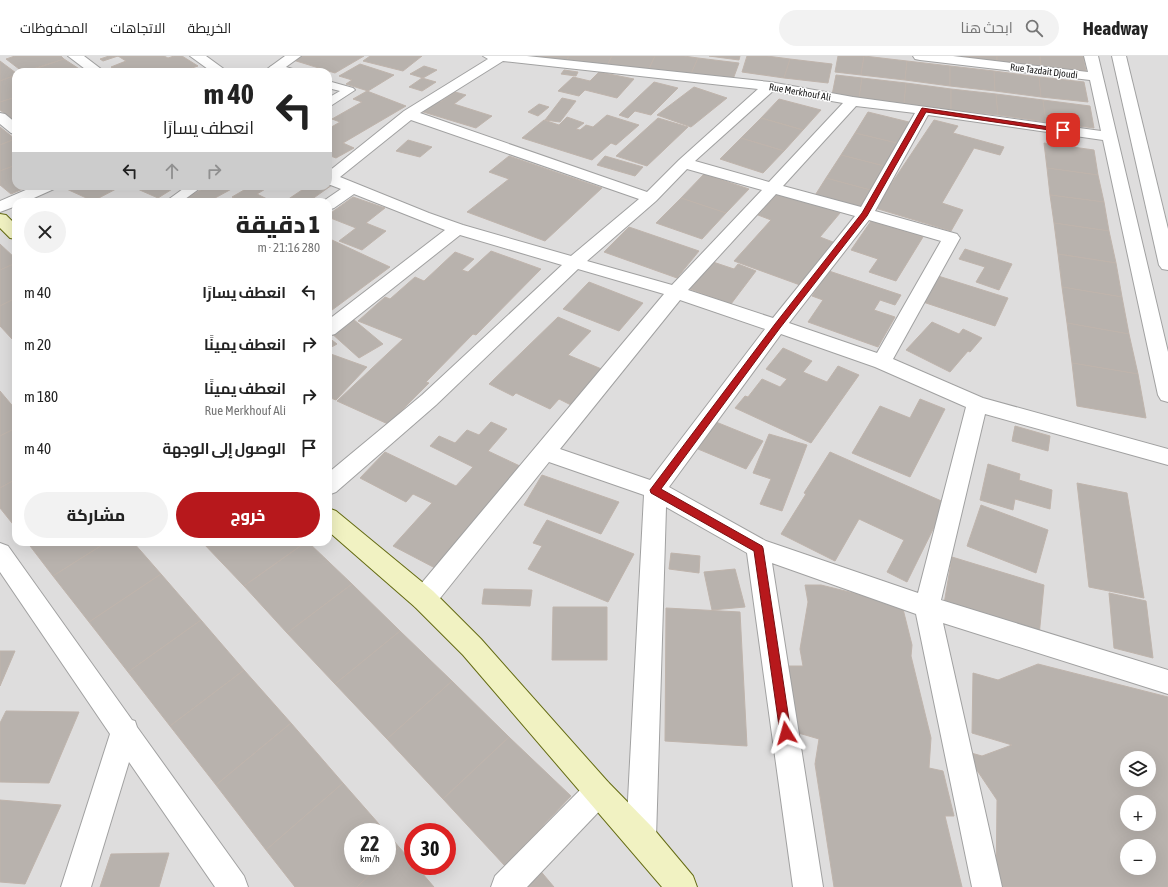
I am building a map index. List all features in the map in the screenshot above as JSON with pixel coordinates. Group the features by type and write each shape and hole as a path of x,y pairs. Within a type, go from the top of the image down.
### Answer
{"street":[{"path":"75,56 92,68"},
{"path":"197,56 215,68"},
{"path":"275,68 294,56"},
{"name":"Rue Tazdait Djoudi","path":"920,56 1096,77"},
{"path":"1091,56 1168,395"},
{"path":"1119,56 1168,265"},
{"path":"332,176 409,114 495,57"},
{"name":"Rue Merkhouf Ali","path":"495,57 770,86 853,101 1110,137"},
{"path":"332,483 429,400 575,262 650,198 684,163 770,86"},
{"path":"424,599 676,292 853,101"},
{"path":"641,838 655,490 777,326 865,214 924,110"},
{"path":"409,114 650,198"},
{"path":"0,117 12,127"},
{"path":"684,163 951,238 882,362"},
{"path":"332,179 456,229 676,292 882,362 977,404 1168,457"},
{"path":"332,202 353,188"},
{"path":"21,198 39,190"},
{"path":"0,207 12,202"},
{"path":"0,219 12,230"},
{"path":"332,327 456,229"},
{"path":"977,404 928,607 987,887"},
{"path":"545,452 655,490 758,548 928,607 1168,682"},
{"path":"332,520 424,599 472,646 598,792 641,838 682,887"},
{"path":"758,548 808,887"},
{"path":"0,552 233,887"},
{"path":"76,887 125,730"},
{"path":"506,887 598,792"}],"lane":[{"path":"332,85 349,90 332,101"},
{"path":"178,198 190,190"}],"shaded area":[{"path":"0,56 1168,56 1168,887 0,887"}],"building":[{"path":"15,56 61,56 64,59 36,68 18,68 6,59"},
{"path":"109,56 118,56 103,61 100,59"},
{"path":"118,56 164,56 168,58 182,56 198,66 192,68 111,67 126,61"},
{"path":"300,56 364,56 335,73 332,72 332,68 319,68 293,60"},
{"path":"370,56 422,56 403,71 363,61"},
{"path":"527,56 569,56 566,61"},
{"path":"569,56 612,56 607,66 566,61"},
{"path":"612,56 655,56 648,71 607,66"},
{"path":"655,56 684,56 698,58 690,76 648,71"},
{"path":"709,56 740,56 739,60"},
{"path":"747,56 767,56 790,59 784,78 742,72"},
{"path":"838,56 864,56 861,75 835,72"},
{"path":"864,56 907,61 905,80 861,75"},
{"path":"958,56 997,56 997,61"},
{"path":"997,56 1040,56 1041,66 997,61"},
{"path":"1040,56 1083,56 1086,71 1041,66"},
{"path":"698,58 739,63 732,82 690,76"},
{"path":"64,59 78,68 38,68"},
{"path":"790,59 832,64 828,83 784,78"},
{"path":"0,61 12,70 12,76 0,81"},
{"path":"907,61 950,66 950,86 905,80"},
{"path":"360,64 394,75 368,91 346,84 352,80 339,76"},
{"path":"424,66 437,70 423,78 410,74"},
{"path":"950,66 994,71 995,91 950,86"},
{"path":"564,70 578,72 576,76 561,74"},
{"path":"994,71 1039,77 1041,97 995,91"},
{"path":"599,72 634,79 617,98 585,90 579,96 558,91 573,77 590,81"},
{"path":"836,75 862,78 859,98 832,95"},
{"path":"12,76 12,98 0,102 0,81"},
{"path":"1039,77 1084,82 1088,102 1041,97"},
{"path":"422,78 436,82 422,91 409,87"},
{"path":"862,78 906,83 904,104 859,98"},
{"path":"654,82 678,88 651,115 635,111 628,118 619,115"},
{"path":"906,83 951,89 951,110 904,104"},
{"path":"694,87 727,98 691,127 657,115"},
{"path":"951,89 996,94 998,115 951,110"},
{"path":"367,91 406,106 343,143 354,148 336,158 332,156 332,127 340,122 332,119 362,102 353,99"},
{"path":"455,92 466,95 454,104 492,116 476,128 420,111 434,101 440,102"},
{"path":"996,94 1043,100 1046,122 998,115"},
{"path":"12,98 12,119 0,110 0,102"},
{"path":"562,98 576,101 560,122 545,120"},
{"path":"779,99 821,110 803,130 761,118"},
{"path":"1043,100 1090,106 1094,128 1046,122"},
{"path":"539,104 549,107 538,116 528,112"},
{"path":"868,112 913,123 901,144 855,133"},
{"path":"607,115 639,125 616,145 611,143 592,160 522,138 544,120 559,125 567,117 584,123 576,129 580,130 586,125 593,127"},
{"path":"658,118 688,127 647,166 616,156"},
{"path":"761,118 803,130 784,151 741,138"},
{"path":"934,120 958,126 953,133 1004,147 1000,155 974,148 942,203 963,210 951,231 875,208"},
{"path":"0,127 12,137 12,140 0,145"},
{"path":"855,133 901,144 888,167 841,155"},
{"path":"741,138 784,151 763,173 720,159"},
{"path":"12,140 12,166 0,171 0,145"},
{"path":"408,140 432,147 420,157 396,151"},
{"path":"1044,143 1094,150 1098,175 1047,168"},
{"path":"841,155 888,167 874,191 826,178"},
{"path":"509,156 602,188 545,241 467,212 509,179 489,172"},
{"path":"605,156 643,167 635,176 597,165"},
{"path":"12,166 12,190 20,190 11,194 0,185 0,171"},
{"path":"1047,168 1098,175 1104,202 1050,195"},
{"path":"704,174 749,189 726,213 681,198"},
{"path":"826,178 874,191 862,211 814,197"},
{"path":"69,190 114,190 99,198 86,198"},
{"path":"140,190 171,190 158,198"},
{"path":"201,190 230,190 215,198 186,198"},
{"path":"244,190 264,190 257,194 265,198 234,198 232,197"},
{"path":"302,190 325,190 314,198 290,198"},
{"path":"779,192 840,213 820,237 833,242 800,285 734,261 771,220 758,215"},
{"path":"1050,195 1104,202 1109,231 1054,223"},
{"path":"353,197 385,208 366,223 386,231 362,250 339,241 356,228 332,219 332,212"},
{"path":"681,198 726,213 702,239 656,223"},
{"path":"871,221 923,237 896,281 869,272 878,259 851,250"},
{"path":"1054,223 1109,231 1116,263 1058,254"},
{"path":"629,227 699,251 677,278 604,252"},
{"path":"332,240 390,267 332,310"},
{"path":"0,244 12,255 12,265 0,270"},
{"path":"965,249 1012,264 999,290 976,282 985,267 959,259"},
{"path":"491,251 541,269 476,335 473,334 426,382 429,383 388,424 337,401 403,339 358,321 385,297 390,299 415,277 424,281 455,252 474,259 462,270 468,272"},
{"path":"1058,254 1116,263 1122,297 1062,287"},
{"path":"713,262 734,269 738,264 756,271 731,304 690,289"},
{"path":"12,265 12,300 0,306 0,270"},
{"path":"829,271 901,295 895,305 880,300 874,310 895,317 878,347 808,322 823,300 812,296"},
{"path":"935,275 1008,298 995,326 920,301"},
{"path":"589,282 643,303 619,331 563,309"},
{"path":"1062,287 1122,297 1129,334 1067,323"},
{"path":"12,300 12,339 0,326 0,306"},
{"path":"558,317 591,331 568,355 604,370 573,406 559,399 550,409 516,393 513,396 489,384"},
{"path":"353,319 383,344 359,358 332,334 332,331"},
{"path":"932,322 959,334 963,329 982,338 970,352 968,351 950,372 906,350"},
{"path":"1067,323 1129,334 1138,374 1072,363"},
{"path":"332,340 337,344 332,347"},
{"path":"783,348 812,361 803,372 827,382 838,366 859,375 811,443 735,408 745,396 748,397 762,379 780,387 787,379 766,369"},
{"path":"332,354 367,367 336,400 332,398"},
{"path":"1072,363 1138,374 1146,418 1077,406"},
{"path":"0,391 12,405 12,430 0,436"},
{"path":"920,399 945,409 910,477 852,453 880,406 910,418"},
{"path":"491,422 507,429 488,451 522,467 437,569 393,546 432,503 413,494 406,502 360,478 385,452 456,486 473,467 430,446 439,436 455,443 467,430 479,435"},
{"path":"716,422 763,441 746,469 698,449"},
{"path":"1015,426 1050,436 1048,451 1012,441"},
{"path":"12,430 12,481 0,488 0,436"},
{"path":"769,434 807,445 782,511 760,504 771,479 753,473"},
{"path":"830,452 946,503 907,582 887,572 904,540 859,519 835,561 781,534 806,494 804,493"},
{"path":"988,464 1020,474 1019,480 1052,490 1050,509 1015,499 1013,510 980,500"},
{"path":"542,475 619,502 601,534 524,505"},
{"path":"12,481 12,523 0,508 0,488"},
{"path":"1077,483 1127,493 1144,598 1089,587"},
{"path":"981,505 1048,530 1036,573 967,546"},
{"path":"547,520 634,554 608,602 528,569 542,546 533,543"},
{"path":"30,546 101,546 53,576"},
{"path":"101,546 136,546 161,574 89,622 53,576"},
{"path":"206,546 300,546 244,586"},
{"path":"300,546 312,546 352,584 287,633 244,586"},
{"path":"671,553 700,556 699,573 669,569"},
{"path":"952,557 1044,585 1039,636 944,604"},
{"path":"735,569 745,607 712,610 704,572"},
{"path":"161,574 201,620 128,672 89,622"},
{"path":"352,584 400,631 335,684 287,633"},
{"path":"805,585 821,585 902,605 912,645 911,656 931,738 929,768 943,771 954,816 945,816 962,887 834,887 815,764 819,739 795,732 786,666 803,666 800,649 808,602"},
{"path":"484,589 532,590 530,606 482,604"},
{"path":"1109,593 1146,601 1153,658 1114,648"},
{"path":"553,607 607,607 607,660 552,660"},
{"path":"666,608 740,612 747,746 665,741"},
{"path":"201,620 244,670 170,726 128,672"},
{"path":"400,631 452,681 387,739 335,684"},
{"path":"0,651 15,651 0,686"},
{"path":"1038,664 1168,697 1168,887 996,887 997,800 964,751 982,756 1012,745 972,733 973,673 998,680"},
{"path":"244,670 291,723 216,785 170,726"},
{"path":"452,681 509,737 443,799 387,739"},
{"path":"6,711 79,712 49,783 0,782 0,723"},
{"path":"291,723 343,783 266,850 216,785"},
{"path":"509,737 571,796 505,866 443,799"},
{"path":"343,783 378,823 344,823 344,875 370,875 357,887 295,887 266,850"},
{"path":"0,800 61,805 25,884 0,882"},
{"path":"399,847 404,853 404,875 424,875 434,887 357,887 370,875 396,875 396,850"},
{"path":"169,853 159,887 100,887 111,854"},
{"path":"538,868 554,887 518,887"}],"route":[{"path":"786,733 758,548 655,490 777,326 865,214 924,110 1063,130"}]}
